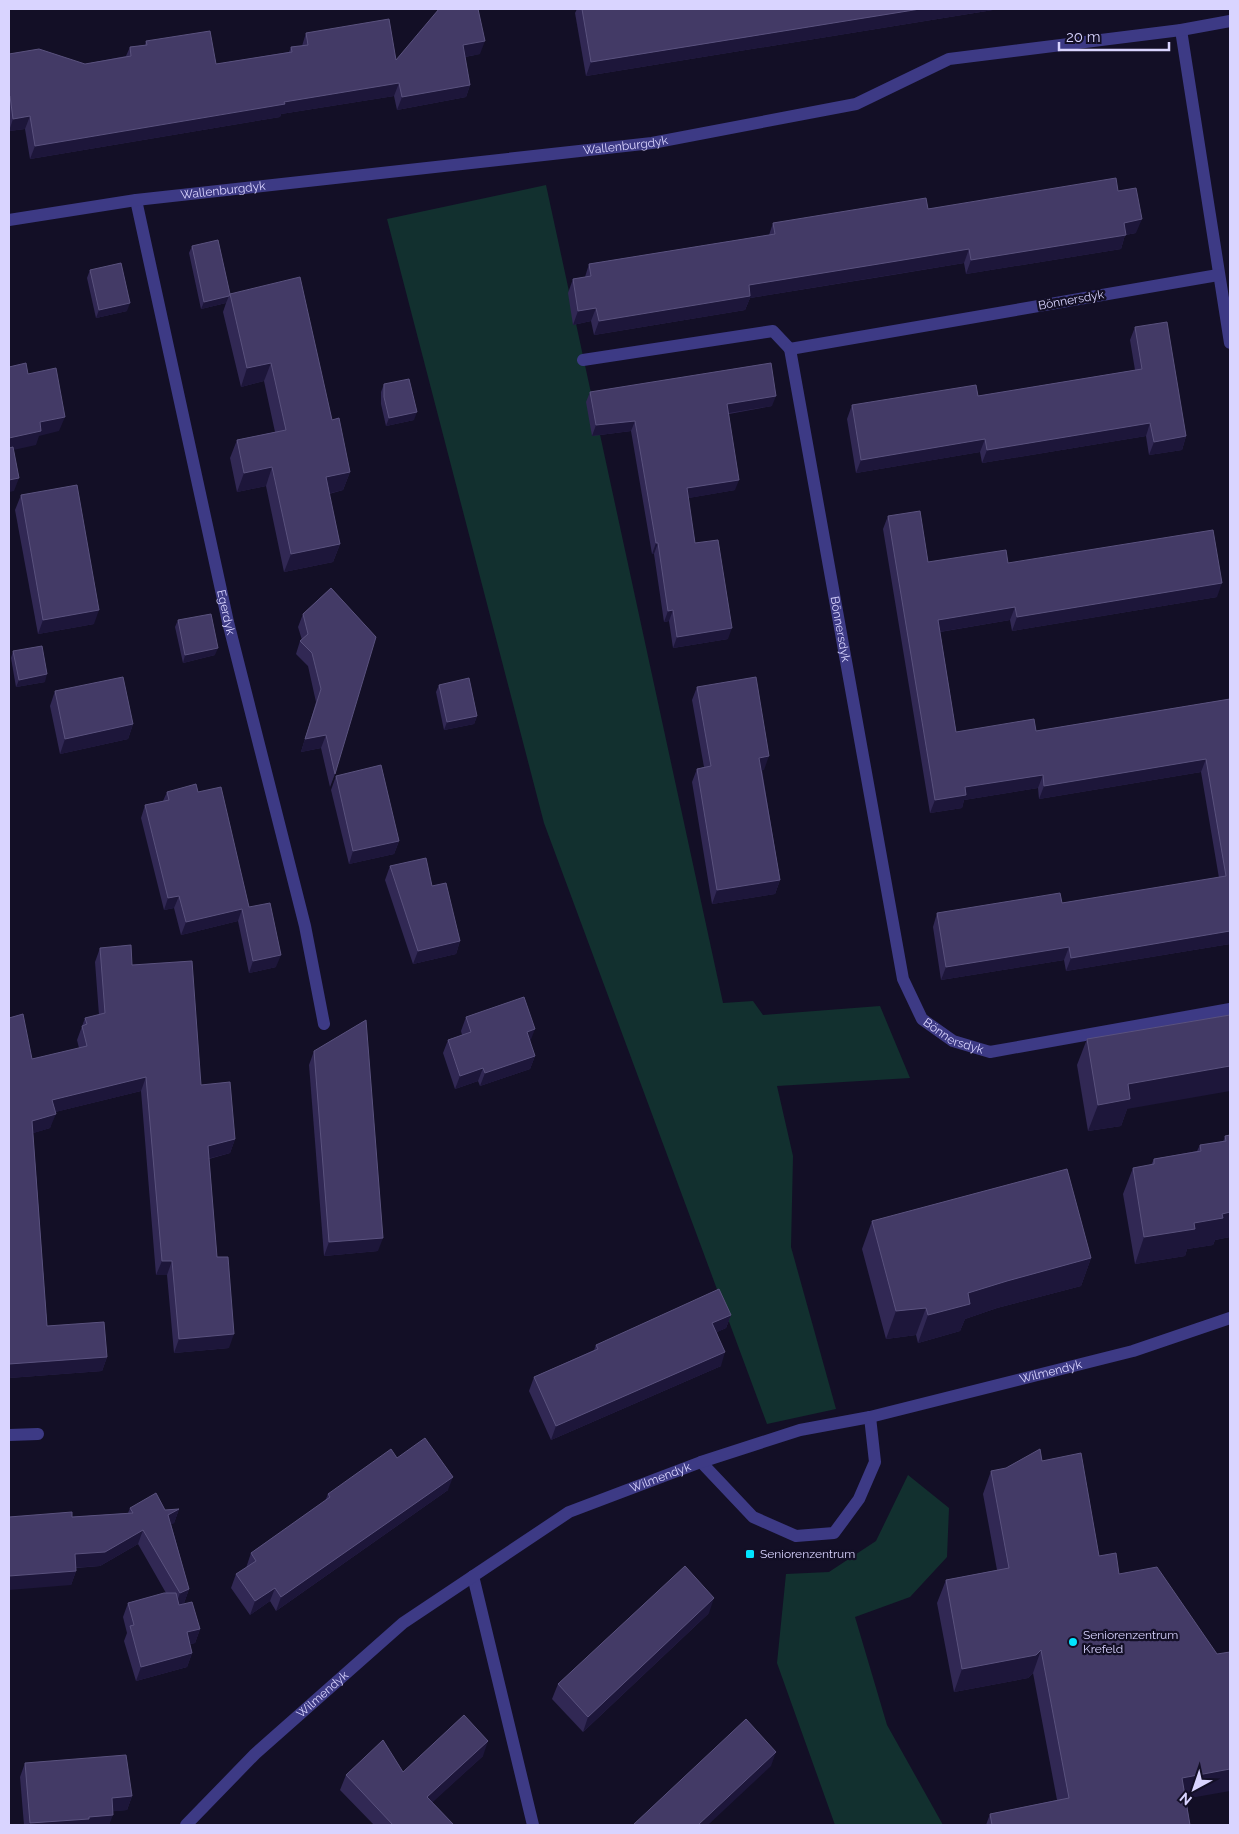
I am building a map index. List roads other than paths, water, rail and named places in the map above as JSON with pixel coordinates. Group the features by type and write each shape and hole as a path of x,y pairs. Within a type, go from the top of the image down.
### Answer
{"street":[{"name":"Wallenburgdyk","path":"9,220 136,200 652,142 856,104 949,59 1181,30 1230,21"},
{"path":"1181,30 1230,343"},
{"name":"Egerdyk","path":"136,200 228,622 305,926 324,1024"},
{"name":"Bönnersdyk","path":"1218,275 790,349 903,979 922,1018 953,1041 990,1052 1230,1009"},
{"path":"583,360 773,331 790,349"},
{"name":"Wilmendyk","path":"186,1825 254,1754 396,1630 569,1512 700,1462 800,1430 870,1417 1133,1351 1230,1318"},
{"path":"700,1462 754,1517 796,1536 834,1533 859,1499 875,1462 870,1417"},
{"path":"9,1435 38,1434"},
{"path":"473,1576 534,1825"}],"place":[{"name":"Seniorenzentrum","path":"750,1554"},
{"name":"Seniorenzentrum Krefeld","path":"1073,1642"}]}
